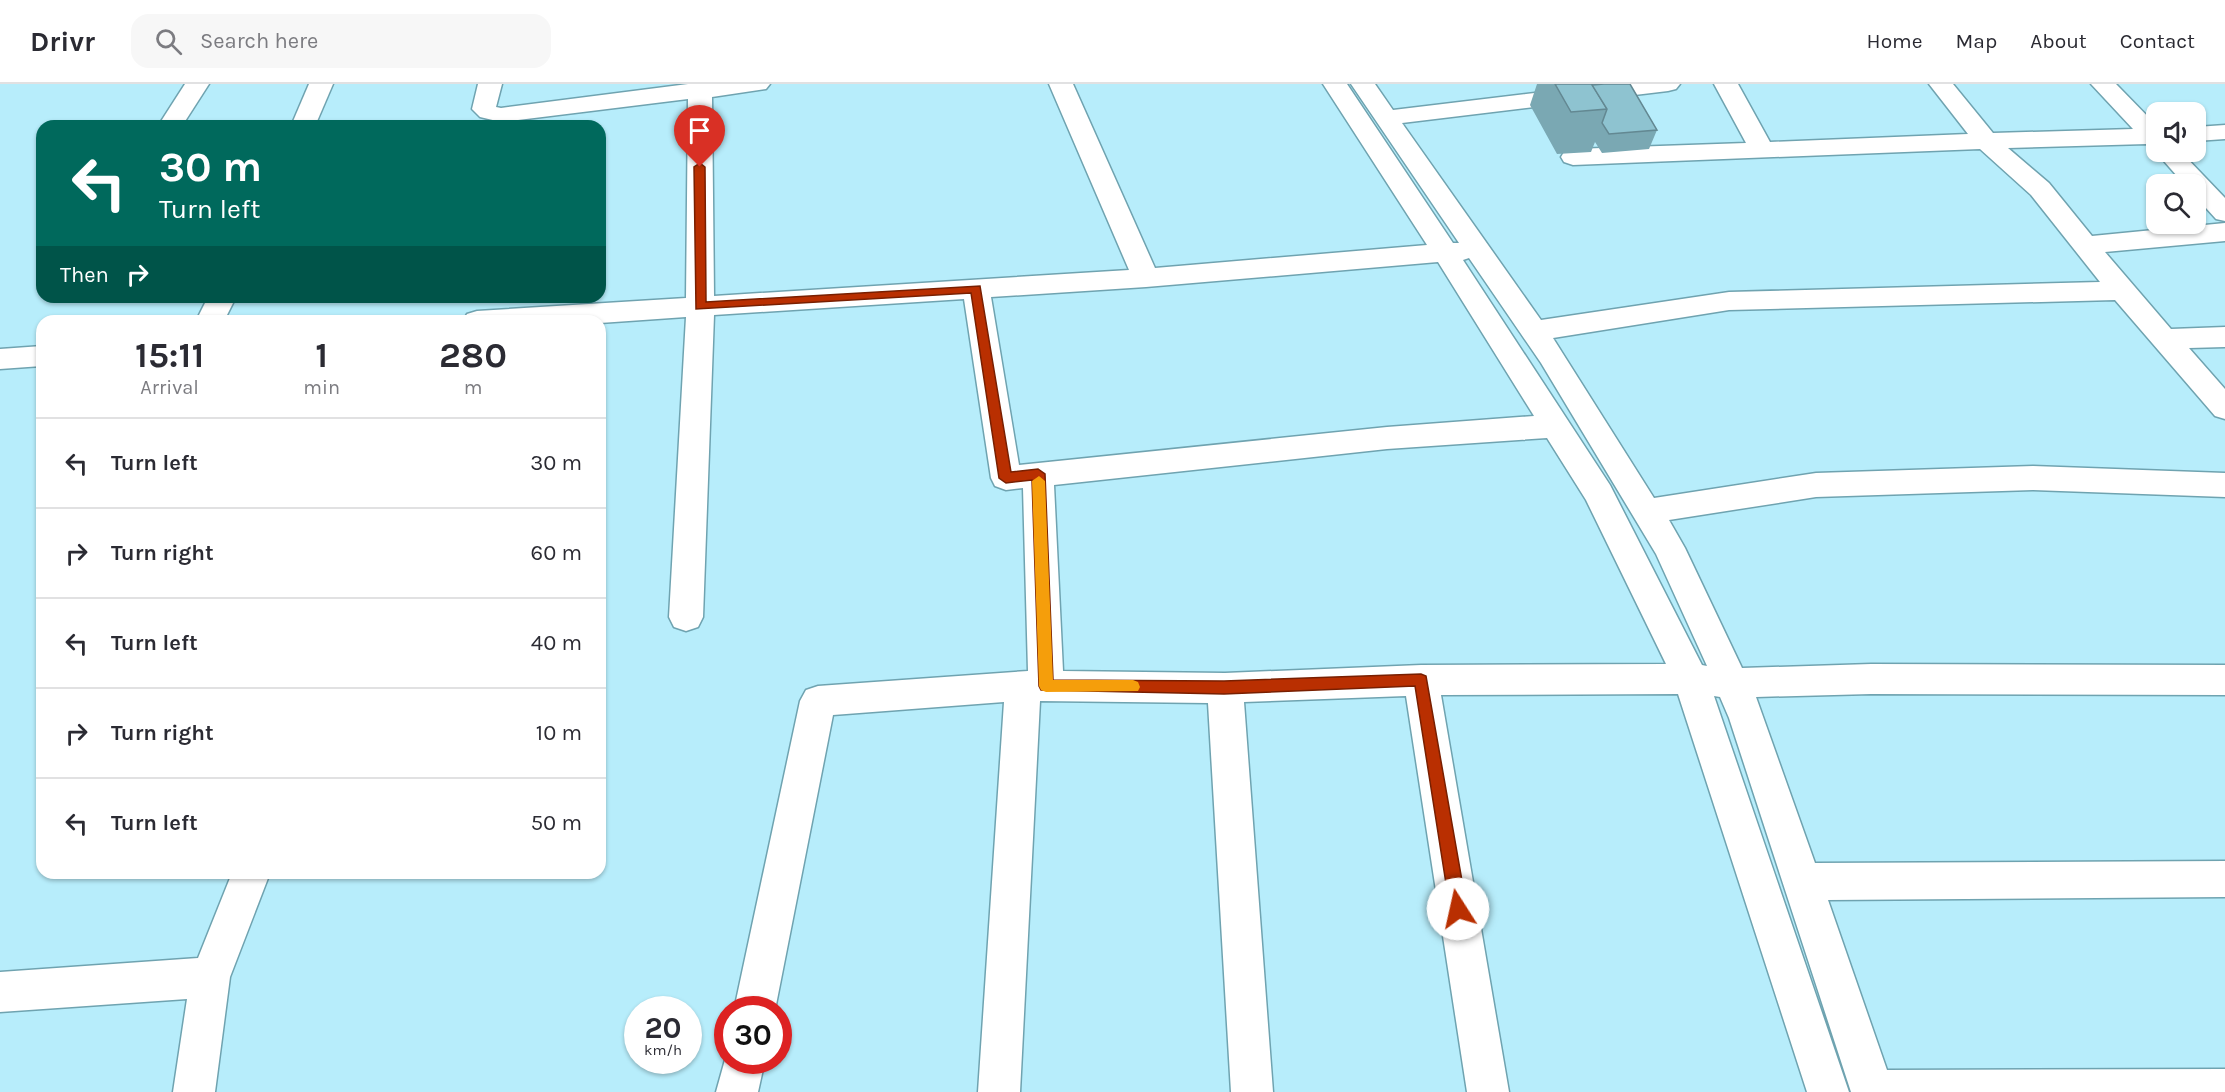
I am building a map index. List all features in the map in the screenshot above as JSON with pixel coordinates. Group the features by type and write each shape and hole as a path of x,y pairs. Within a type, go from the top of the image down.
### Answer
{"street":[{"path":"175,120 203,84"},
{"path":"306,120 321,84"},
{"path":"490,84 484,109 501,115 700,87 758,84"},
{"path":"1061,84 1146,278"},
{"path":"1335,84 1599,494 1691,679 1828,1092"},
{"path":"1363,84 1534,332 1669,548 1747,717 1872,1092 2225,1090"},
{"path":"1386,118 1668,84"},
{"path":"1726,84 1762,150"},
{"path":"1941,84 1986,141 2040,189 2122,291 2225,408"},
{"path":"2103,84 2146,128"},
{"path":"686,617 700,307 700,87"},
{"path":"2206,133 2225,132"},
{"path":"1573,157 1986,141 2146,141"},
{"path":"2178,162 2225,213"},
{"path":"2085,245 2225,232"},
{"path":"573,315 1146,278 1445,252 1480,251"},
{"path":"976,289 1006,478 1387,438 1554,426"},
{"path":"1534,332 1729,301 2122,291"},
{"path":"2165,339 2225,337"},
{"path":"0,359 36,356"},
{"path":"999,1092 1034,686 1038,474"},
{"path":"1647,511 1816,485 2033,478 2225,485"},
{"path":"757,996 818,701 1034,686 1224,688 1421,680 1691,679 1732,682 1871,679 2225,680"},
{"path":"1421,680 1488,1092"},
{"path":"1224,688 1252,1092"},
{"path":"194,1092 210,977 249,879"},
{"path":"1802,882 2225,879"},
{"path":"0,992 210,977"},
{"path":"737,1092 741,1074"}],"building":[{"path":"1555,84 1592,84 1607,109 1571,112"},
{"path":"1630,84 1657,130 1609,134 1602,123 1607,109 1592,85"}],"slow traffic":[{"path":"1039,481 1046,686 1133,687"}],"route":[{"path":"700,167 700,307 976,289 1006,478 1038,474 1046,686 1224,688 1421,680 1458,909"}]}
